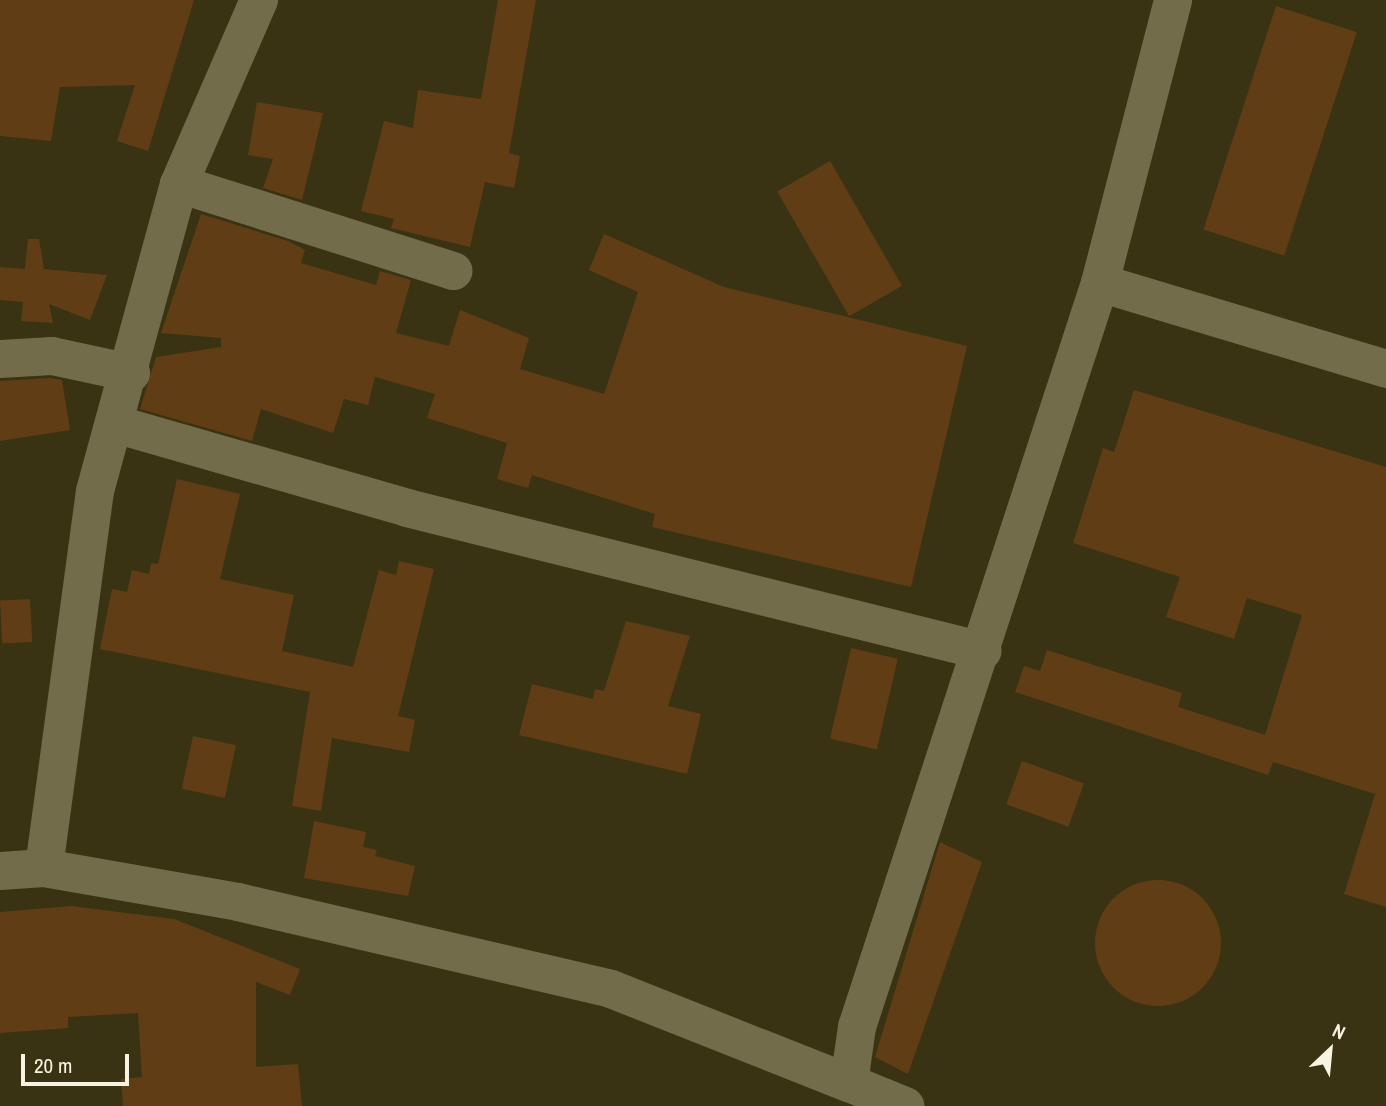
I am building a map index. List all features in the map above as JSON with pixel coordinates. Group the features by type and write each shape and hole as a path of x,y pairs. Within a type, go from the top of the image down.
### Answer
{"street":[{"path":"44,868 95,491 131,373 179,184 259,0"},
{"path":"849,1083 857,1027 983,651 1100,282 1173,0"},
{"path":"179,184 454,271"},
{"path":"1100,282 1386,369"},
{"path":"0,359 51,356 131,373"},
{"path":"115,424 407,508 983,651"},
{"path":"0,871 44,868 238,902 611,989 905,1106"}],"building":[{"path":"0,0 194,0 148,151 117,141 135,85 60,87 51,141 0,136"},
{"path":"498,0 536,0 509,153 520,156 514,188 485,182 470,247 391,228 394,219 361,211 384,121 413,128 418,90 481,99"},
{"path":"1276,6 1357,32 1284,256 1203,229"},
{"path":"257,102 323,113 302,200 263,188 273,159 248,155"},
{"path":"830,161 902,286 849,316 777,192"},
{"path":"201,214 288,241 305,250 301,263 376,285 380,271 411,280 396,333 449,346 460,310 529,338 520,369 604,394 638,292 589,270 604,234 724,287 967,346 911,587 652,527 655,514 532,475 528,488 497,479 507,443 427,418 435,394 375,377 368,405 344,399 333,433 261,409 252,441 140,409 156,357 221,347 221,338 161,333"},
{"path":"28,239 39,239 44,269 107,275 90,320 49,304 53,323 21,321 23,302 0,300 0,267 25,269"},
{"path":"50,378 62,380 70,430 0,441 0,381"},
{"path":"1134,390 1386,467 1386,907 1344,894 1375,794 1273,762 1268,775 1015,692 1024,666 1040,671 1047,650 1182,693 1178,707 1265,735 1302,615 1247,598 1234,639 1166,617 1180,577 1073,543 1103,448 1114,452"},
{"path":"177,479 240,494 220,579 294,595 282,651 353,667 379,570 396,575 399,561 434,569 398,716 415,720 409,752 332,738 321,811 292,806 310,692 100,649 112,589 127,592 132,570 149,574 151,563 158,564"},
{"path":"30,599 32,642 2,644 0,601"},
{"path":"626,621 690,636 668,706 701,714 687,774 519,735 532,684 593,699 595,689 604,691"},
{"path":"851,648 898,659 877,749 830,739"},
{"path":"193,736 236,745 225,798 182,789"},
{"path":"1022,761 1084,784 1068,827 1006,804"},
{"path":"314,821 366,832 363,847 377,850 375,856 415,866 408,896 304,878"},
{"path":"940,842 982,862 908,1074 875,1057"},
{"path":"1158,880 1182,885 1202,899 1216,919 1221,943 1216,967 1202,987 1182,1001 1158,1006 1134,1001 1114,987 1100,967 1095,943 1100,919 1114,899 1134,885"},
{"path":"71,906 174,919 300,969 290,995 256,982 256,1067 298,1064 302,1106 123,1106 121,1079 142,1077 138,1013 68,1017 68,1028 0,1033 0,912"}]}
